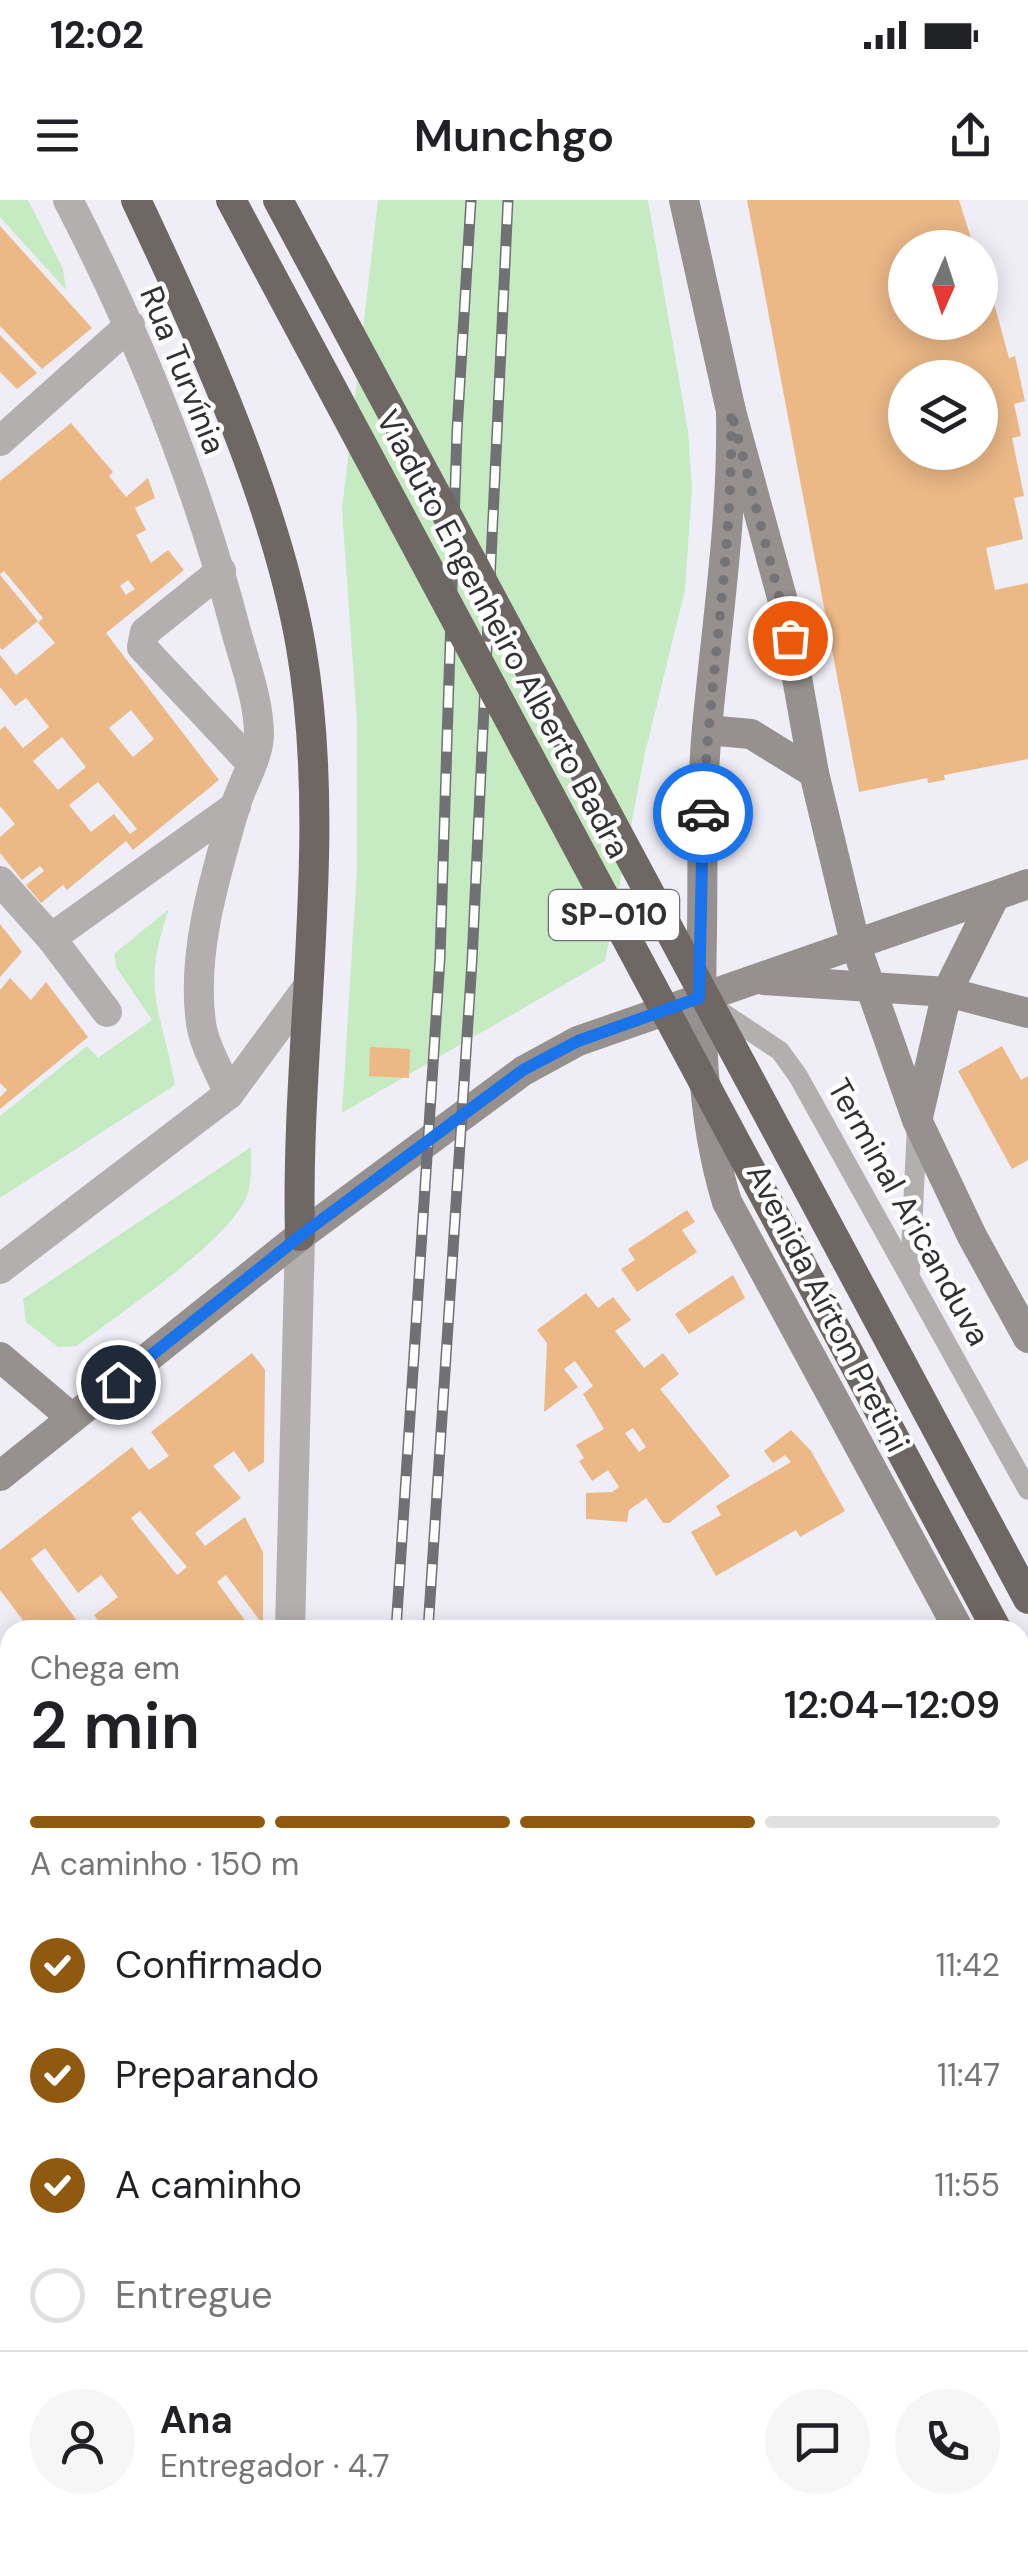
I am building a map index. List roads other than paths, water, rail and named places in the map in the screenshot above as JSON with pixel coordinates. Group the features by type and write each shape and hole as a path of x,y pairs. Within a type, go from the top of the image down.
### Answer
{"highway":[{"path":"136,200 196,327 260,501 301,646 312,765 312,876 298,1112 300,1236"},
{"name":"Viaduto Engenheiro Alberto Badra","path":"231,200 992,1620"},
{"name":"Viaduto Engenheiro Alberto Badra","path":"278,200 1028,1599"}],"main road":[{"path":"684,200 731,411 784,605 814,773 855,943 917,1120 972,1236 1028,1338"},
{"name":"Avenida Aírton Pretini","path":"731,411 730,530 707,730 699,998 711,1152 727,1202 954,1620"},
{"path":"707,730 751,734 814,773"},
{"path":"0,1476 300,1236 523,1070 578,1041 1028,884"},
{"path":"917,1120 947,992 995,896"},
{"path":"750,979 947,992 1028,1013"},
{"path":"0,1357 72,1418"}],"street":[{"name":"Rua Turvínia","path":"68,200 130,325 221,572 258,716 252,764 236,806 212,895 201,970 201,1025 228,1094"},
{"path":"0,441 130,325"},
{"path":"221,572 145,632 142,647 252,764"},
{"path":"51,938 236,806"},
{"path":"0,882 51,938 107,1012"},
{"path":"0,1269 228,1094 304,992"},
{"path":"290,1620 300,1236"}],"lane":[{"name":"Terminal Aricanduva","path":"699,998 780,1051 910,1274 1028,1490"},
{"path":"910,1274 917,1120"}],"railway":[{"path":"397,1620 440,958 457,431 471,200"},
{"path":"429,1620 472,961 508,200"}]}
